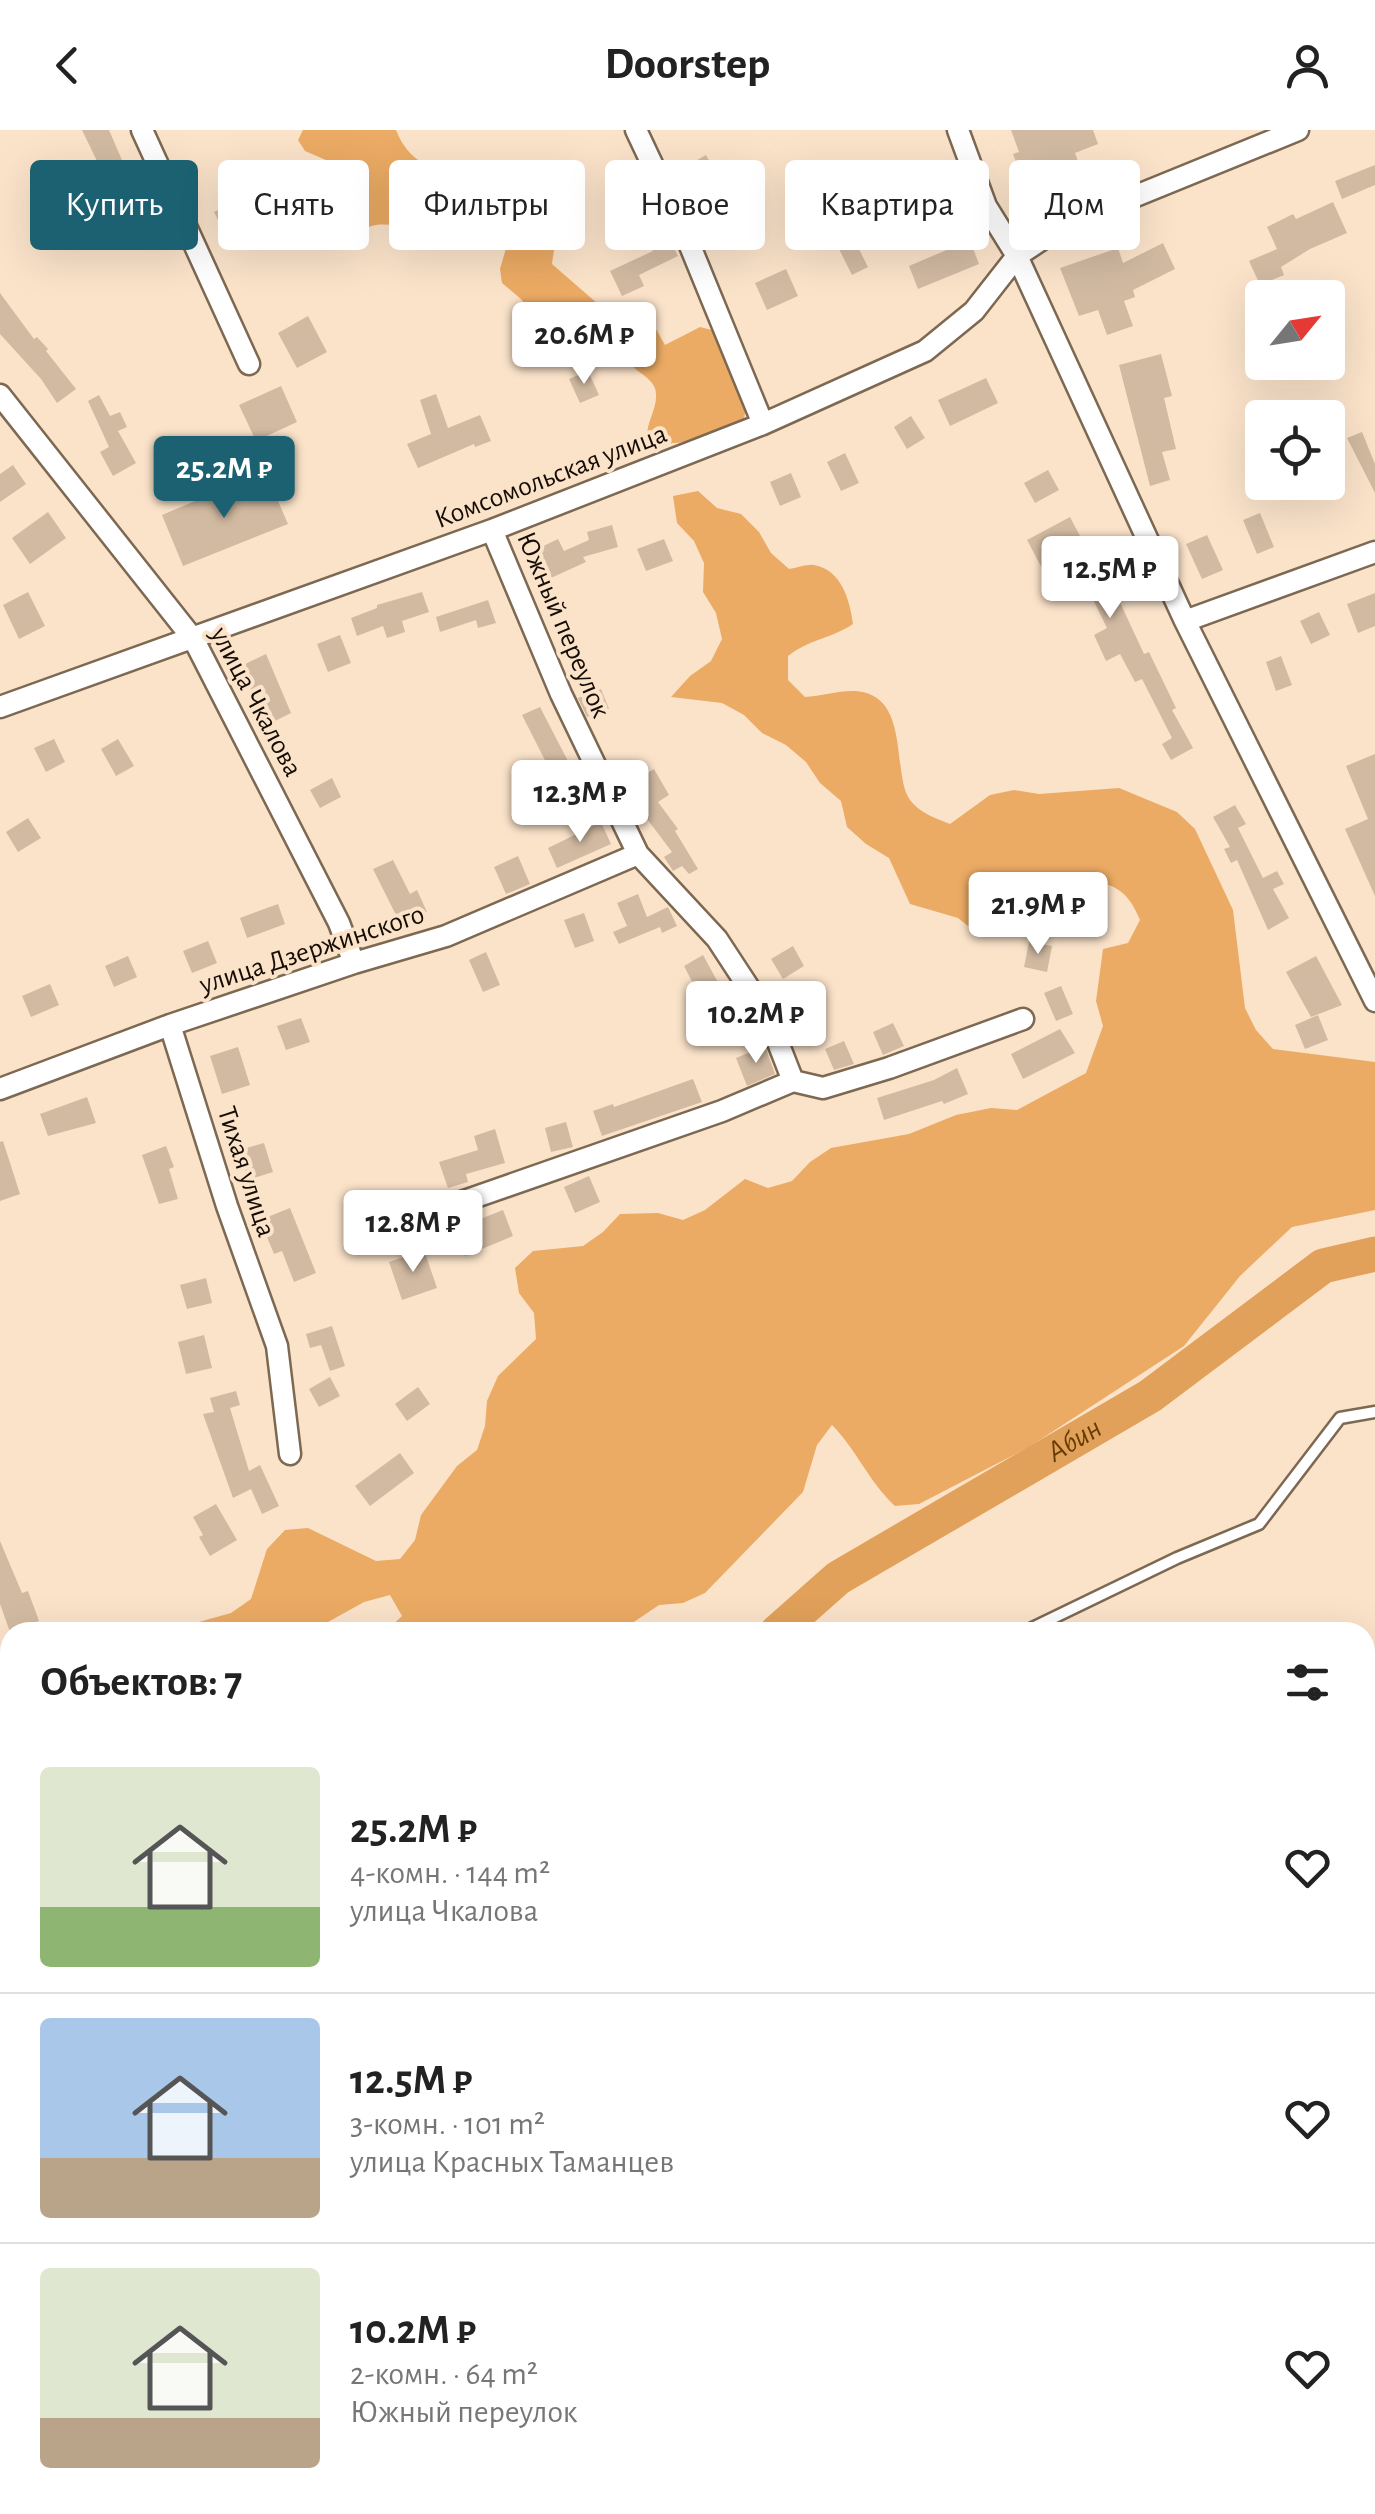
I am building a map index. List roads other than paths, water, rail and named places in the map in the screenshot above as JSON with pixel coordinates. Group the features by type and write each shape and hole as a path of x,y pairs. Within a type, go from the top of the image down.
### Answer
{"street":[{"path":"142,130 250,364"},
{"path":"636,130 686,236 762,424"},
{"path":"958,130 986,206 1017,256 1185,621 1375,1001"},
{"name":"Комсомольская улица","path":"0,707 492,530 762,424 925,352 974,310 1017,256 1062,226 1298,130"},
{"name":"улица Чкалова","path":"0,395 194,640 339,923 354,963"},
{"name":"Южный переулок","path":"492,530 561,694 638,854 717,940 768,1017 793,1081"},
{"path":"1185,621 1375,552"},
{"name":"улица Дзержинского","path":"0,1089 170,1025 446,936 638,854"},
{"path":"381,1230 722,1111 793,1081 823,1088 1023,1019"},
{"name":"Тихая улица","path":"170,1025 227,1206 277,1346 290,1454"}],"lane":[{"path":"1045,1622 1177,1558 1259,1524 1340,1418 1375,1412"}],"waterway":[{"name":"Абин","path":"788,1622 838,1578 1150,1396 1323,1266 1375,1254"}]}
